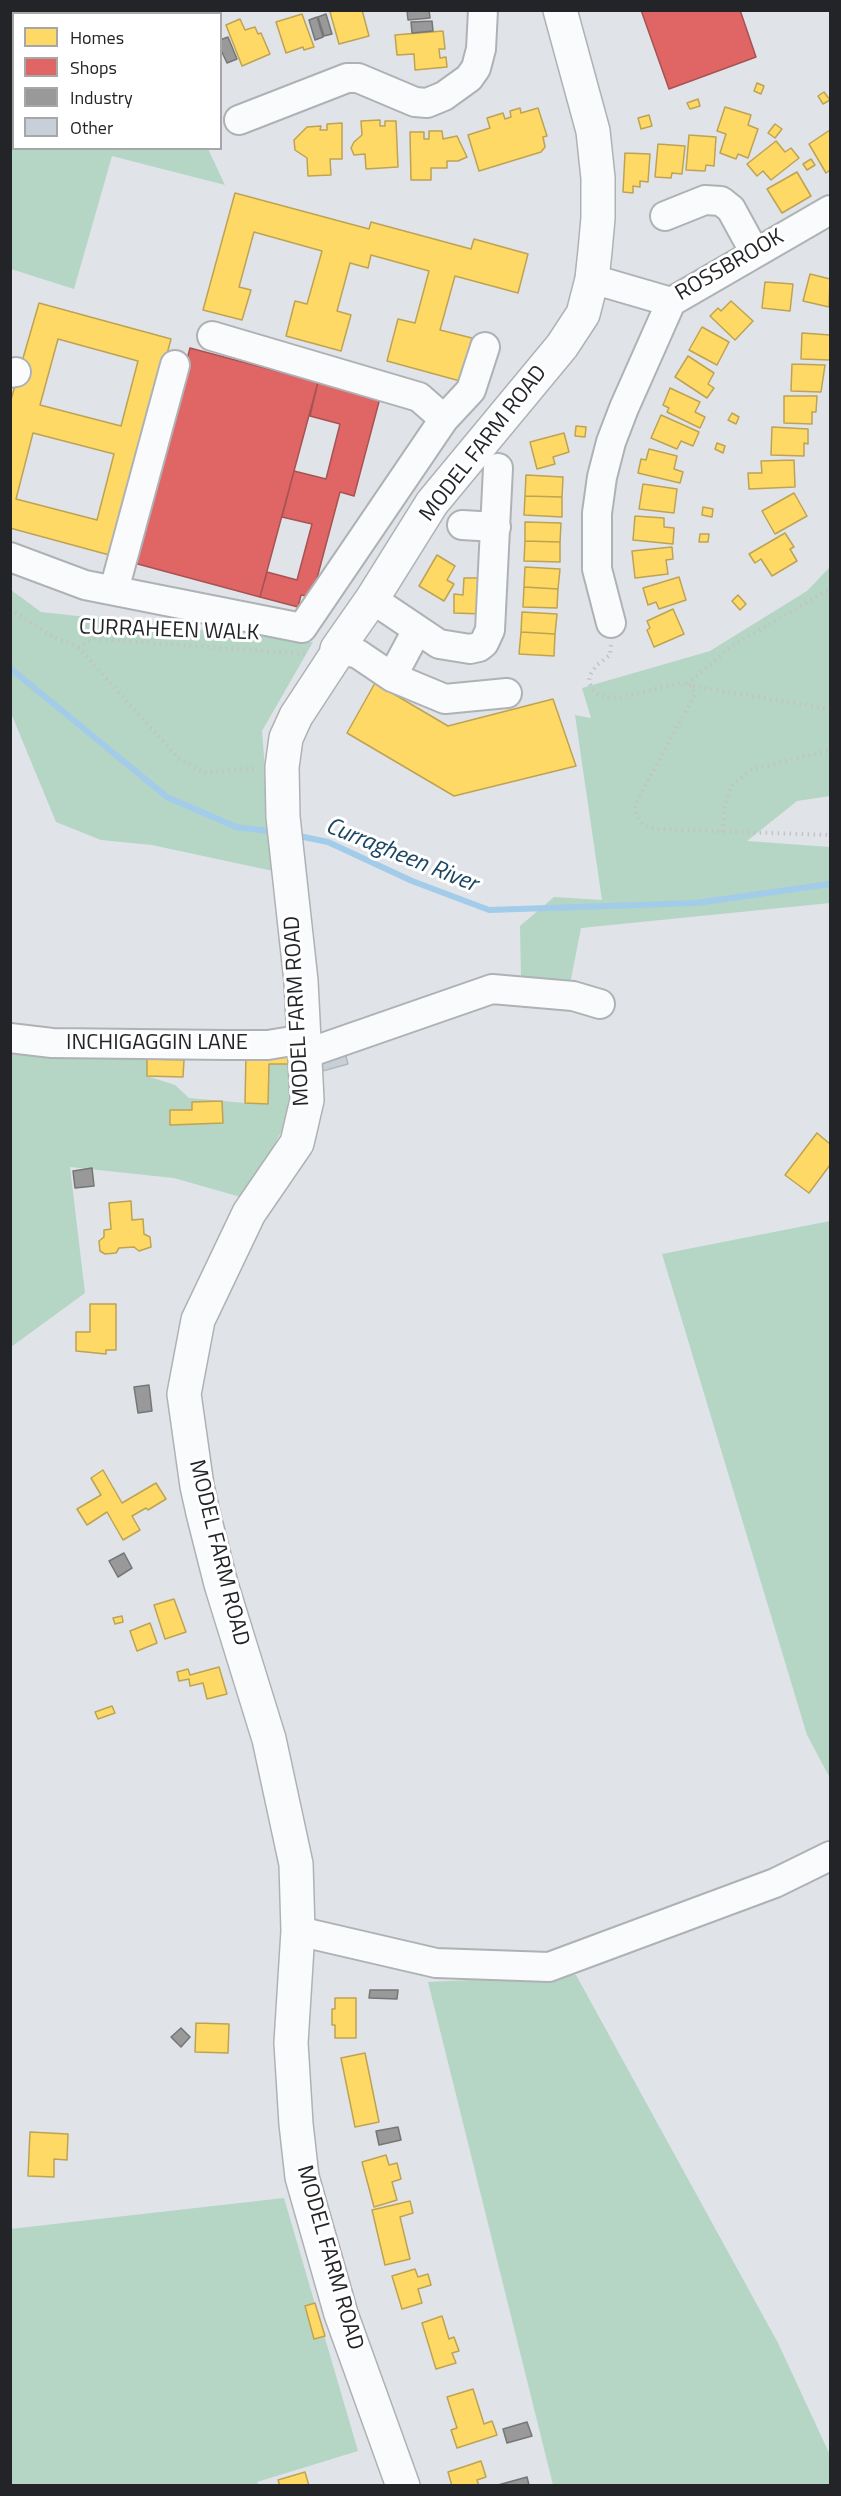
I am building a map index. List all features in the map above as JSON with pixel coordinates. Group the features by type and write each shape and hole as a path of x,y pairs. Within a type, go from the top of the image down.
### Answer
{"main road":[{"name":"MODEL FARM ROAD","path":"403,2486 341,2314 302,2177 291,2043 298,1931 296,1864 269,1739 221,1584 203,1514 184,1394 198,1320 249,1213 297,1143 308,1100 301,981 283,817 282,767 286,738 336,652 372,600 432,503 573,332 583,314 592,279 598,219 596,155 593,131 560,10"}],"street":[{"path":"239,120 347,78 358,78 415,102 427,103 444,96 469,78 476,68 481,49 483,10"},
{"path":"665,216 705,200 721,201 731,209 755,253"},
{"name":"ROSSBROOK","path":"592,279 671,302 831,210"},
{"path":"611,623 597,569 597,513 602,477 611,442 624,408 671,302"},
{"path":"212,336 419,397 444,419"},
{"path":"10,557 85,585 302,628 444,419 471,390 485,347"},
{"path":"114,590 175,365"},
{"path":"372,600 439,644 476,648 484,643 490,630 498,468"},
{"path":"393,497 432,503"},
{"path":"462,525 496,527"},
{"path":"392,677 417,630"},
{"path":"336,652 358,654 392,677 445,699 507,693"},
{"name":"INCHIGAGGIN LANE","path":"10,1038 52,1043 304,1046 492,988 573,996 600,1004"},
{"path":"298,1931 436,1963 549,1967 776,1883 831,1856"}],"path":[{"path":"690,685 732,646 831,589"},
{"name":"CURRAHEEN WALK","path":"10,609 53,637 78,647 94,639 336,652"},
{"path":"611,623 609,655 597,664 589,681 592,689 598,695 616,698 690,685 831,709"},
{"path":"78,647 178,758 204,773 282,767"},
{"path":"690,685 695,694 638,799 635,810 637,817 645,826 655,829 831,835"},
{"path":"723,831 724,810 731,786 751,770 831,750"}],"green space":[{"path":"11,10 143,10 144,12 12,12 12,150 208,150 225,185 112,156 74,289 11,269"},
{"path":"830,567 830,796 797,801 747,841 830,847 830,903 581,928 570,984 521,976 520,926 554,897 602,900 575,715 591,718 582,688 710,651 807,591"},
{"path":"11,590 41,612 313,642 262,731 273,871 152,845 101,840 56,822 11,713"},
{"path":"11,1046 42,1054 84,1059 147,1059 147,1076 175,1085 189,1098 245,1103 268,1103 269,1064 290,1064 288,1120 244,1198 174,1178 70,1167 85,1293 11,1347"},
{"path":"830,1221 830,1778 807,1735 662,1254"},
{"path":"576,1975 778,2343 830,2455 830,2485 553,2485 428,1982"},
{"path":"284,2198 358,2451 257,2482 258,2485 11,2485 10,2229"}],"building: Homes":[{"path":"362,10 369,36 339,44 330,12"},
{"path":"302,14 314,47 304,50 303,47 286,53 276,22"},
{"path":"240,19 245,30 255,27 258,34 261,33 270,54 242,66 226,25"},
{"path":"443,31 445,49 439,49 440,58 446,57 447,67 415,70 414,54 397,55 395,35"},
{"path":"757,83 764,86 761,94 754,91"},
{"path":"824,92 830,100 823,104 818,96"},
{"path":"698,99 700,106 690,109 687,103"},
{"path":"725,107 751,115 748,125 758,129 748,158 738,154 736,159 720,153 726,134 717,131"},
{"path":"520,108 521,113 538,108 547,136 543,137 545,147 541,152 479,171 468,135 490,128 487,118 503,113 505,119 511,117 510,111"},
{"path":"649,115 652,126 641,129 638,118"},
{"path":"380,120 380,126 385,126 385,121 396,121 398,167 366,169 365,154 354,155 351,148 362,135 361,121"},
{"path":"342,123 342,159 330,159 331,175 308,176 307,158 295,150 294,140 307,127 321,126 320,130 327,130 327,124"},
{"path":"775,124 782,129 775,138 768,133"},
{"path":"830,130 830,170 826,173 809,144"},
{"path":"429,131 442,131 443,139 457,136 467,157 458,161 447,161 447,168 431,168 431,180 411,180 410,132 424,132 424,139 429,139"},
{"path":"689,135 716,137 714,166 706,165 705,171 686,170"},
{"path":"776,141 785,152 791,148 799,158 771,180 763,171 757,176 747,164"},
{"path":"658,144 685,146 682,174 672,173 671,178 655,177"},
{"path":"625,153 650,154 648,182 640,181 640,187 633,186 633,193 623,192"},
{"path":"811,159 815,165 807,170 803,164"},
{"path":"797,172 811,196 782,213 767,189"},
{"path":"235,193 369,229 371,222 471,249 474,239 528,254 518,293 455,276 440,330 472,338 460,381 387,361 398,319 415,323 429,271 371,255 368,268 350,263 337,311 351,315 341,351 286,336 295,301 307,304 322,251 254,232 239,287 251,290 242,320 203,310"},
{"path":"810,274 830,279 829,307 803,301"},
{"path":"765,282 793,284 790,311 762,308"},
{"path":"731,301 753,321 735,340 710,316 718,308 721,311"},
{"path":"39,303 171,339 113,556 10,528 10,403","holes":["58,339 138,361 121,426 40,405","33,433 114,454 97,520 16,499"]},
{"path":"702,327 729,342 717,365 689,350"},
{"path":"802,333 830,335 830,360 801,359"},
{"path":"688,356 714,373 708,384 714,388 707,398 675,377"},
{"path":"792,364 825,365 821,392 791,391"},
{"path":"670,388 700,402 695,412 705,417 700,428 667,412 669,408 663,405"},
{"path":"784,396 817,396 816,412 812,412 812,424 784,423"},
{"path":"732,413 739,417 736,424 728,420"},
{"path":"661,415 699,432 693,446 681,441 677,449 651,438"},
{"path":"576,426 586,427 585,437 575,436"},
{"path":"772,427 808,429 808,444 804,443 804,456 771,455"},
{"path":"564,433 569,452 553,457 555,464 537,469 530,442"},
{"path":"717,443 725,446 723,453 715,449"},
{"path":"649,449 677,456 674,469 683,472 680,483 638,473 641,459 646,460"},
{"path":"794,460 795,487 749,489 748,473 762,473 761,461"},
{"path":"526,475 563,477 562,497 525,496"},
{"path":"643,484 677,489 674,513 639,509"},
{"path":"794,493 807,516 775,534 762,511"},
{"path":"525,496 562,497 562,517 524,515"},
{"path":"703,507 713,509 712,517 702,515"},
{"path":"635,516 664,518 664,527 674,528 673,544 633,540"},
{"path":"525,522 561,523 560,542 525,541"},
{"path":"785,533 794,547 790,549 797,561 772,576 761,559 755,563 749,554"},
{"path":"700,534 709,534 708,542 699,542"},
{"path":"525,541 560,542 560,562 524,561"},
{"path":"672,547 673,559 666,560 668,574 635,578 632,551"},
{"path":"437,555 455,566 447,580 454,584 444,601 419,586"},
{"path":"525,567 560,569 558,589 524,587"},
{"path":"679,577 686,600 659,609 656,602 648,605 643,588"},
{"path":"464,578 484,578 483,614 454,613 454,594 463,595"},
{"path":"524,587 558,589 557,608 523,607"},
{"path":"738,595 746,604 740,610 732,601"},
{"path":"673,609 684,634 654,647 647,630 650,628 647,621"},
{"path":"522,612 557,614 555,634 521,632"},
{"path":"521,632 555,634 554,656 519,654"},
{"path":"375,683 448,726 553,699 576,766 454,796 347,733"},
{"path":"246,1054 290,1056 290,1064 269,1064 268,1104 245,1103"},
{"path":"147,1059 184,1060 183,1077 147,1076"},
{"path":"222,1101 223,1123 170,1125 170,1110 192,1110 192,1102"},
{"path":"817,1133 830,1144 830,1165 809,1193 785,1175"},
{"path":"131,1201 132,1220 143,1219 144,1234 150,1237 151,1247 139,1251 134,1247 119,1248 116,1253 105,1254 100,1251 99,1241 104,1237 104,1230 111,1229 109,1203"},
{"path":"90,1304 116,1304 116,1350 106,1350 106,1354 76,1351 76,1332 90,1332"},
{"path":"103,1470 122,1503 156,1483 166,1499 132,1516 140,1530 123,1540 107,1512 87,1525 77,1509 101,1495 91,1478"},
{"path":"174,1599 186,1632 165,1639 154,1605"},
{"path":"122,1616 123,1622 115,1624 113,1618"},
{"path":"150,1623 157,1643 137,1651 130,1631"},
{"path":"219,1667 227,1694 207,1699 203,1683 190,1686 189,1679 179,1681 177,1672 188,1669 190,1675"},
{"path":"112,1706 115,1713 98,1719 95,1712"},
{"path":"335,1998 356,1998 356,2038 335,2038 332,2009 335,2009"},
{"path":"196,2023 229,2024 228,2053 195,2052"},
{"path":"365,2053 379,2122 355,2127 341,2058"},
{"path":"30,2132 68,2134 67,2160 54,2159 54,2177 28,2176"},
{"path":"386,2155 389,2165 397,2163 401,2179 392,2182 397,2200 374,2207 362,2162"},
{"path":"410,2201 413,2213 400,2217 410,2259 385,2265 372,2210"},
{"path":"415,2269 418,2277 428,2274 431,2285 418,2289 422,2303 402,2309 392,2276"},
{"path":"315,2303 325,2336 314,2339 305,2306"},
{"path":"442,2316 449,2339 454,2337 459,2351 452,2353 456,2363 436,2369 422,2323"},
{"path":"473,2389 484,2424 492,2421 497,2435 457,2448 451,2430 457,2428 447,2397"},
{"path":"481,2461 486,2477 477,2480 479,2486 452,2486 448,2472"},
{"path":"305,2472 309,2486 280,2486 278,2480"}],"building: Shops":[{"path":"641,10 740,10 756,57 669,89"},
{"path":"190,348 318,382 260,597 134,563"},
{"path":"318,382 380,398 354,496 340,492 312,597 301,595 298,607 260,597 267,572 297,580 312,524 282,517 294,471 326,479 340,424 310,416"}],"building: Industry":[{"path":"429,10 430,18 408,20 407,11"},
{"path":"326,14 332,34 324,36 318,17"},
{"path":"317,17 323,37 315,40 309,20"},
{"path":"432,21 433,31 412,33 411,22"},
{"path":"228,37 237,59 227,63 222,52 222,39"},
{"path":"92,1168 94,1186 75,1188 73,1171"},
{"path":"149,1385 152,1411 138,1413 134,1387"},
{"path":"124,1553 132,1568 118,1577 109,1561"},
{"path":"370,1990 398,1990 397,1999 369,1998"},
{"path":"181,2028 190,2037 181,2047 171,2037"},
{"path":"398,2127 401,2140 379,2145 376,2131"},
{"path":"527,2422 532,2436 507,2443 503,2429"},
{"path":"527,2477 529,2485 498,2486 498,2485"}],"building: Other":[{"path":"344,1049 348,1064 319,1072 315,1058"}],"waterway":[{"name":"Curragheen River","path":"10,668 167,797 236,827 275,832"},
{"name":"Curragheen River","path":"294,835 328,842 412,881 489,910 696,903 830,884"}]}
